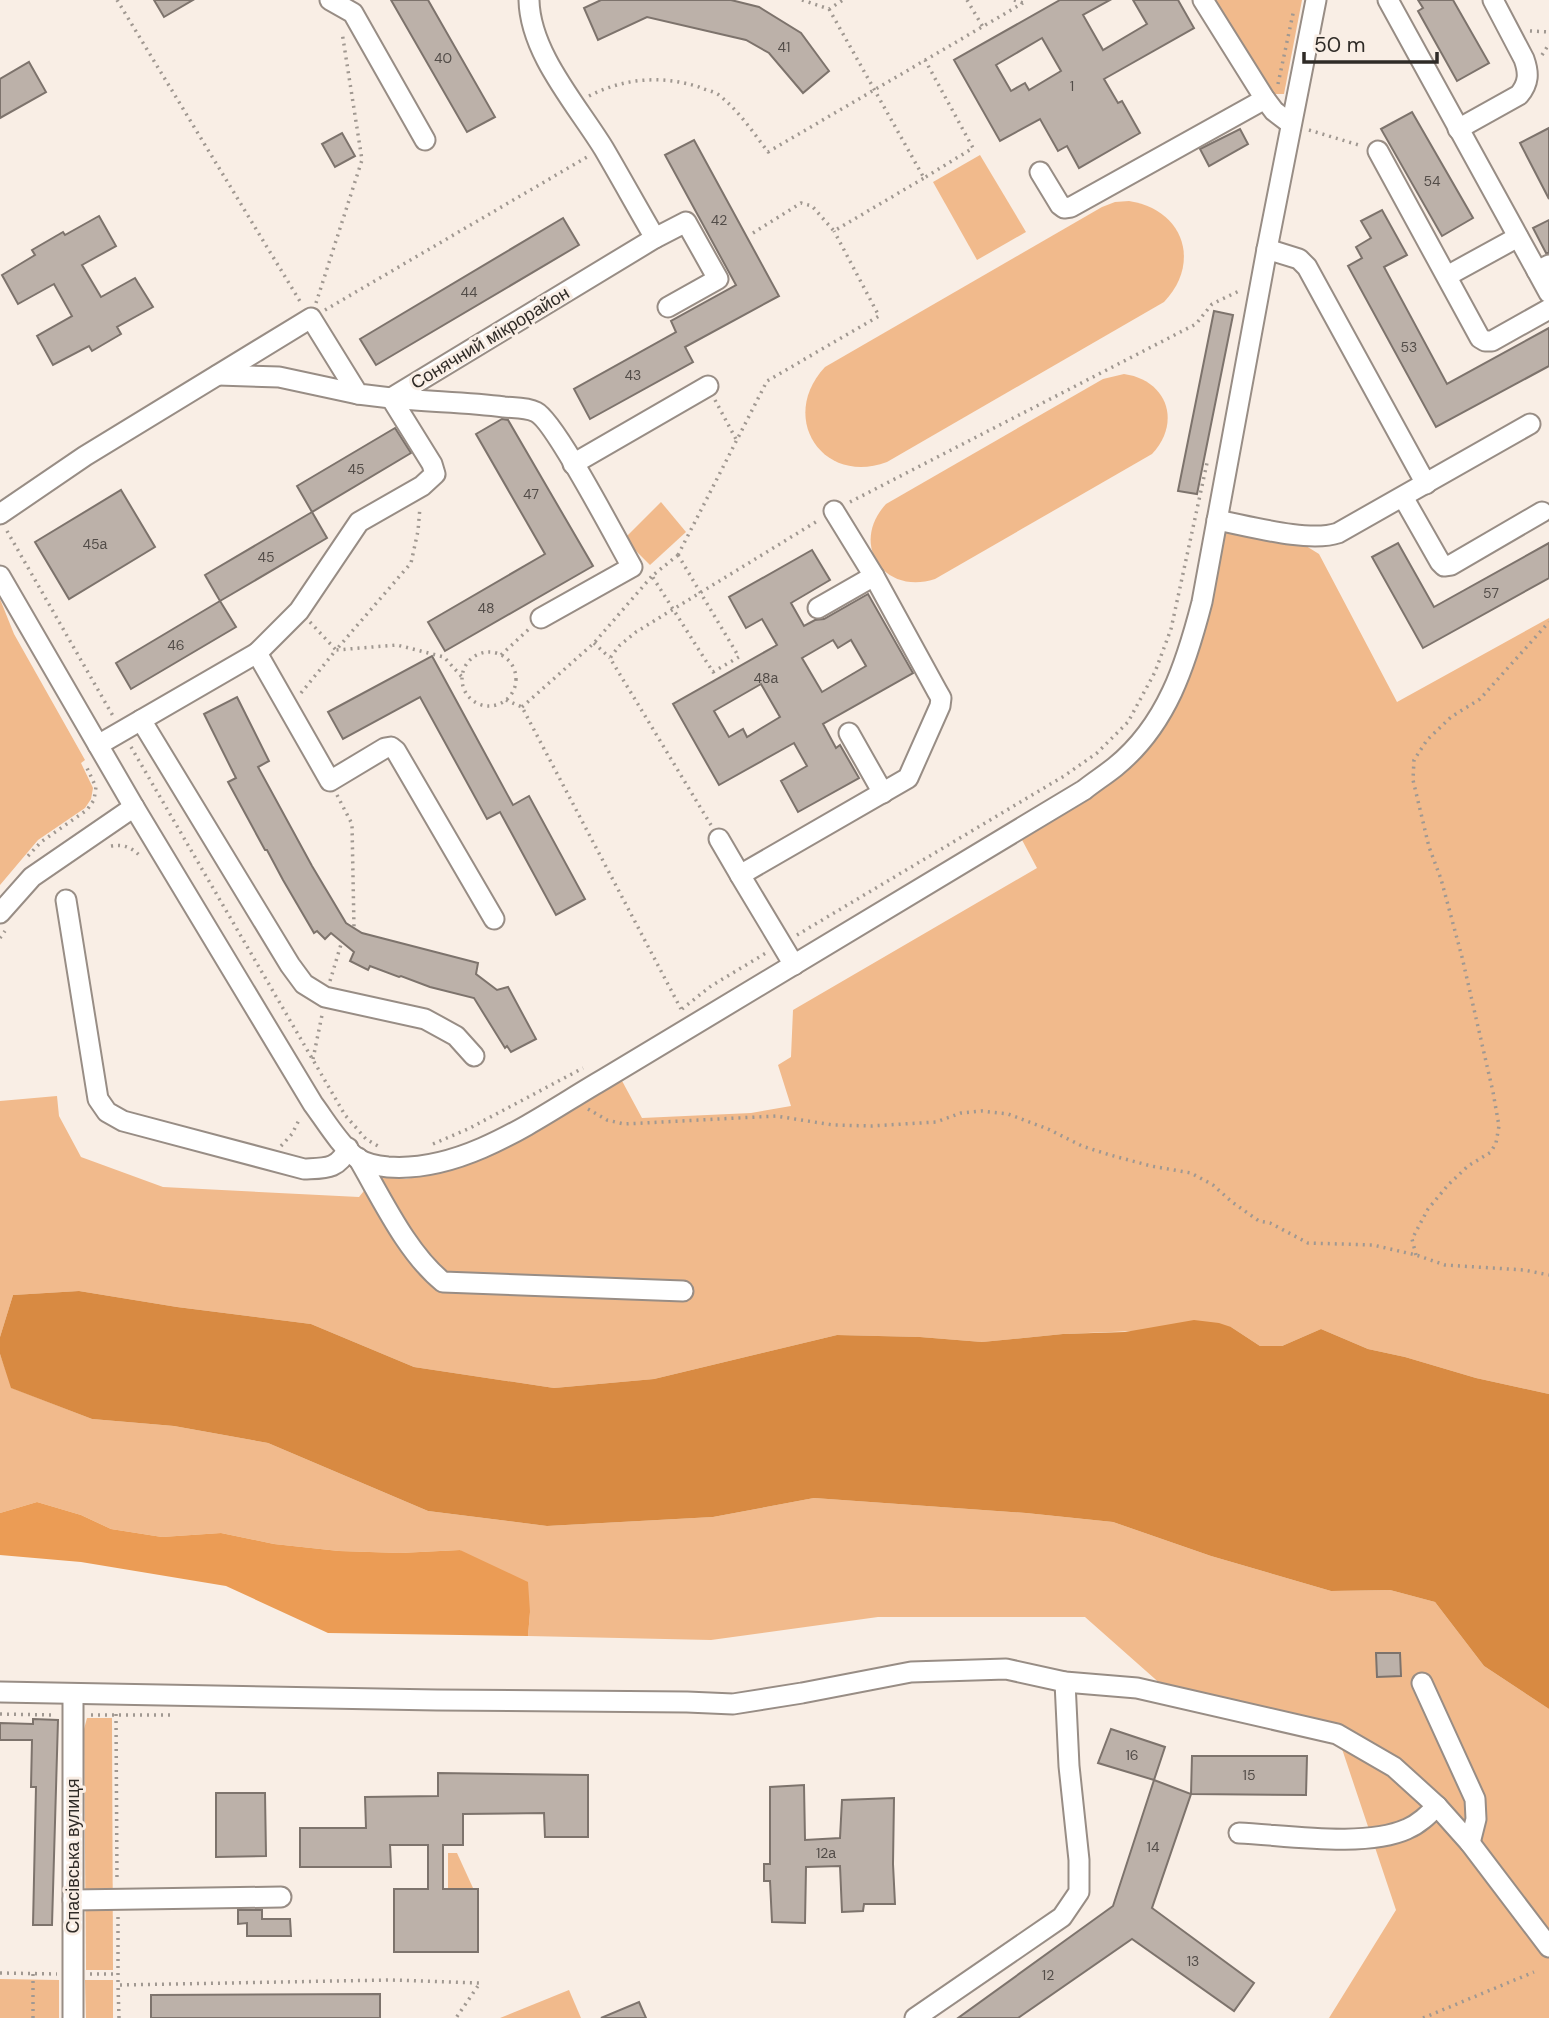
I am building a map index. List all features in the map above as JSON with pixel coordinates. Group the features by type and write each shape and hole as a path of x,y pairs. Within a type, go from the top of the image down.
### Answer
{"street":[{"path":"528,0 529,13 543,54 603,148 655,239"},
{"path":"1203,0 1270,105 1291,124"},
{"path":"353,1153 378,1166 403,1168 442,1163 524,1126 573,1097 686,1018 794,965 1084,790 1116,766 1143,740 1177,685 1202,602 1266,249 1316,0"},
{"path":"1388,0 1518,237 1543,268 1549,293"},
{"path":"1458,129 1519,95 1526,87 1528,68 1493,0"},
{"path":"334,2 353,13 425,140"},
{"path":"1040,172 1060,205 1065,208 1072,207 1270,105"},
{"path":"1378,151 1480,338 1492,341 1549,309"},
{"name":"Сонячний мікрорайон","path":"391,398 686,222 719,279 668,307"},
{"path":"1447,276 1518,237"},
{"path":"1266,249 1299,259 1307,267 1426,484"},
{"path":"3,522 85,456 311,318 358,394"},
{"path":"98,745 257,653 299,611 359,522 422,486 435,474 432,464 391,398 358,394 279,377 218,375"},
{"path":"573,464 708,386"},
{"name":"Сонячний мікрорайон","path":"391,398 527,409 544,418 632,567 541,618"},
{"path":"1217,520 1298,535 1327,537 1530,424"},
{"path":"1403,497 1444,566 1451,565 1542,512"},
{"path":"740,874 908,778 940,706 941,698 874,576 834,511"},
{"path":"0,576 134,807 313,1104 353,1153 414,1251 430,1271 443,1282 683,1291"},
{"path":"818,608 874,576"},
{"path":"257,653 330,781 385,748 391,747 396,751 494,919"},
{"path":"141,720 304,984 325,997 425,1019 456,1036 474,1056"},
{"path":"849,733 883,793"},
{"path":"5,918 32,877 134,807"},
{"path":"719,839 794,965"},
{"path":"66,900 98,1099 107,1112 123,1121 304,1169 329,1168 353,1153"},
{"path":"0,1692 733,1704 911,1672 1006,1669 1065,1682 1137,1689 1337,1734 1394,1767 1437,1806 1470,1843 1549,1947"},
{"path":"915,2018 1062,1917 1079,1892 1079,1860 1069,1766 1065,1682"},
{"path":"1422,1683 1475,1799 1476,1819 1470,1843"},
{"name":"Спасівська вулиця","path":"73,1694 73,2018"},
{"path":"1238,1833 1349,1838 1389,1836 1409,1829 1437,1806"},
{"path":"73,1899 281,1897"}],"path":[{"path":"117,0 311,318"},
{"path":"802,0 829,9 924,178"},
{"path":"829,9 843,0"},
{"path":"967,0 983,27"},
{"path":"1014,0 1022,1"},
{"path":"1270,105 1276,95 1296,0"},
{"path":"575,104 601,90 652,78 684,82 717,93 745,121 768,152 983,27 1022,1"},
{"path":"311,318 362,160 334,2"},
{"path":"834,231 973,148 925,60"},
{"path":"1291,124 1378,151"},
{"path":"311,318 603,148"},
{"path":"522,708 594,643 652,576 678,555 768,381 879,317 834,231 812,206 801,204 753,233"},
{"path":"1196,324 1212,304 1242,290 1240,299"},
{"path":"708,386 737,442"},
{"path":"336,650 397,645 444,657 461,677 466,694 472,701 489,706 506,701 522,708 686,1018 711,986 1063,776 1097,753 1128,722 1155,672 1171,629 1208,460"},
{"path":"289,709 411,563 418,531 422,486"},
{"path":"3,522 345,1115 366,1139 382,1148"},
{"path":"652,576 713,672 740,657 678,555"},
{"path":"299,611 336,650"},
{"path":"501,655 541,618"},
{"path":"1416,1255 1412,1239 1428,1209 1468,1166 1491,1152 1496,1143 1499,1126 1462,957 1441,879 1429,847 1413,780 1414,760 1427,740 1451,717 1480,699 1549,622"},
{"path":"594,643 610,658"},
{"path":"461,677 468,661 475,655 493,652 501,655 509,660 516,676 515,685 506,701"},
{"path":"21,864 41,842 87,810 94,800 96,787 86,766"},
{"path":"330,781 352,824 354,928"},
{"path":"107,846 119,845 134,849 142,858"},
{"path":"0,938 5,918"},
{"path":"325,997 342,942"},
{"path":"431,1145 468,1129 594,1063"},
{"path":"573,1097 593,1114 625,1124 776,1116 833,1125 871,1126 936,1122 961,1113 982,1111 1008,1114 1048,1129 1082,1146 1150,1166 1191,1173 1213,1185 1259,1222 1270,1223 1308,1244 1373,1245 1445,1265 1524,1270 1549,1275"},
{"path":"116,1694 119,2018"},
{"path":"1423,2018 1534,1972"},
{"path":"0,1973 118,1974"},
{"path":"33,1973 33,2018"},
{"path":"118,1985 391,1980 480,1983 456,2018"}],"shaded area":[{"path":"1208,0 1302,0 1284,94 1270,94"},
{"path":"980,155 1026,232 977,260 933,182"},
{"path":"1129,201 1148,206 1163,215 1174,226 1181,240 1184,255 1182,270 1176,287 1164,302 887,462 864,467 843,464 826,456 814,442 807,425 806,406 812,386 825,367 1102,207"},
{"path":"1124,374 1151,385 1165,404 1168,416 1166,429 1152,454 935,579 917,582 901,580 887,573 878,563 872,550 871,535 875,519 886,504 1103,379"},
{"path":"661,502 686,532 650,565 624,539"},
{"path":"1225,527 1298,541 1319,554 1397,702 1549,618 1549,1394 1368,1349 1321,1329 1282,1346 1260,1346 1231,1327 1063,1334 982,1342 837,1335 654,1379 554,1388 414,1367 311,1324 79,1291 13,1295 0,1337 0,1101 57,1096 59,1116 81,1157 163,1187 359,1197 376,1176 406,1179 444,1172 477,1160 621,1079 642,1118 751,1113 791,1106 778,1065 791,1057 793,1010 1037,868 1021,838 1148,746"},
{"path":"0,599 14,634 85,760 81,763 93,788 91,799 85,808 38,840 0,885"},
{"path":"79,1291 311,1324 414,1367 554,1388 654,1379 837,1335 982,1342 1063,1334 1125,1332 1194,1320 1231,1327 1260,1346 1282,1346 1321,1329 1368,1349 1549,1394 1549,1709 1484,1666 1435,1602 1390,1590 1331,1591 1211,1556 1113,1522 814,1498 713,1517 547,1526 428,1511 268,1443 174,1426 92,1419 11,1388 0,1354 0,1337 13,1295"},
{"path":"0,1354 12,1388 92,1419 174,1426 268,1443 428,1511 547,1526 713,1517 814,1498 1026,1513 1113,1522 1211,1556 1331,1591 1390,1590 1435,1602 1484,1666 1549,1709 1549,2018 1329,2018 1396,1910 1337,1734 1172,1694 1085,1617 878,1617 711,1640 528,1636 530,1612 460,1550 400,1553 339,1551 274,1544 221,1533 162,1537 111,1529 81,1515 37,1502 0,1513"},
{"path":"37,1502 81,1515 111,1529 162,1537 221,1533 274,1544 339,1551 400,1553 460,1550 528,1582 528,1636 328,1633 226,1586 81,1562 0,1555 0,1513"},
{"path":"87,1718 112,1718 113,1970 86,1970 84,1729"},
{"path":"448,1853 457,1853 473,1888 448,1888"},
{"path":"0,1979 59,1980 59,2018 0,2018"},
{"path":"85,1980 113,1980 113,2018 86,2018"},
{"path":"569,1990 581,2018 500,2018"}],"building":[{"path":"154,0 193,0 164,17"},
{"path":"391,0 428,0 495,117 467,132"},
{"path":"601,0 731,0 759,7 801,33 829,71 803,93 769,53 746,40 647,17 598,40 584,8"},
{"path":"1060,0 1110,0 1083,15 1103,50 1147,24 1133,0 1178,0 1194,28 1104,79 1118,103 1122,101 1140,133 1079,168 1067,146 1058,151 1040,119 1000,141 954,60","holes":["1042,38 1061,71 1029,90 1025,83 1011,91 996,65"]},
{"path":"1418,0 1453,0 1489,63 1457,81 1418,11 1423,8"},
{"path":"29,62 46,92 0,118 0,79"},
{"path":"1412,112 1473,218 1442,236 1381,129"},
{"path":"1549,128 1549,199 1520,143"},
{"path":"1240,129 1248,144 1209,166 1200,149"},
{"path":"342,133 355,156 335,167 322,144"},
{"path":"694,140 779,296 685,347 693,362 590,419 574,389 676,332 671,321 736,285 665,155"},
{"path":"1382,210 1407,255 1384,267 1447,384 1549,328 1549,366 1436,427 1348,266 1362,258 1356,247 1371,238 1361,221"},
{"path":"99,216 116,246 82,265 101,297 135,278 153,307 117,327 121,334 92,351 89,346 53,365 37,336 72,316 54,284 18,304 2,275 35,255 32,250"},
{"path":"563,218 579,245 376,365 360,339"},
{"path":"1549,220 1549,253 1546,253 1533,228"},
{"path":"1214,311 1233,315 1197,494 1178,491"},
{"path":"502,419 508,420 593,566 445,651 428,622 545,554 476,434"},
{"path":"395,428 411,453 312,512 297,486"},
{"path":"121,490 155,547 69,599 35,542"},
{"path":"312,512 327,538 220,601 205,575"},
{"path":"1398,543 1434,607 1549,543 1549,578 1423,648 1372,557"},
{"path":"812,550 830,580 791,603 804,626 824,619 868,594 913,673 823,724 836,748 840,745 859,778 798,812 781,781 807,766 794,743 719,785 673,704 777,645 762,619 746,628 729,597","holes":["833,640 838,648 851,640 866,666 822,692 802,658","761,684 780,717 747,737 743,729 729,737 714,711"]},
{"path":"220,601 236,627 131,689 116,663"},
{"path":"432,656 513,805 529,796 585,899 556,915 500,812 487,819 420,697 343,739 328,712"},
{"path":"237,697 269,761 258,767 346,923 362,933 478,963 476,974 497,990 508,987 536,1039 511,1052 507,1046 505,1048 474,998 430,987 370,966 368,970 350,961 354,952 331,933 325,939 317,931 314,933 228,782 236,778 204,714"},
{"path":"1376,1653 1400,1653 1401,1676 1377,1677"},
{"path":"33,1719 58,1720 52,1925 33,1925 36,1787 31,1787 32,1740 0,1740 0,1723 33,1724"},
{"path":"1111,1729 1165,1747 1154,1780 1098,1763"},
{"path":"1192,1756 1307,1756 1306,1795 1191,1794"},
{"path":"438,1773 588,1775 588,1837 545,1837 544,1813 463,1814 463,1845 443,1845 443,1889 478,1889 478,1952 394,1952 394,1889 428,1889 428,1845 390,1845 391,1867 300,1867 300,1828 366,1828 365,1797 438,1796"},
{"path":"1154,1780 1191,1794 1152,1908 1254,1983 1234,2011 1132,1939 1018,2018 958,2018 1113,1906"},
{"path":"804,1785 805,1840 840,1838 842,1800 894,1798 895,1904 864,1904 863,1911 842,1912 840,1866 806,1867 805,1923 772,1922 770,1881 764,1881 764,1864 770,1864 770,1787"},
{"path":"216,1793 265,1793 266,1856 216,1857"},
{"path":"238,1910 262,1910 262,1919 290,1919 291,1936 247,1936 247,1923 238,1924"},
{"path":"380,1994 380,2018 151,2018 151,1995"},
{"path":"639,2002 646,2018 601,2018"}]}
